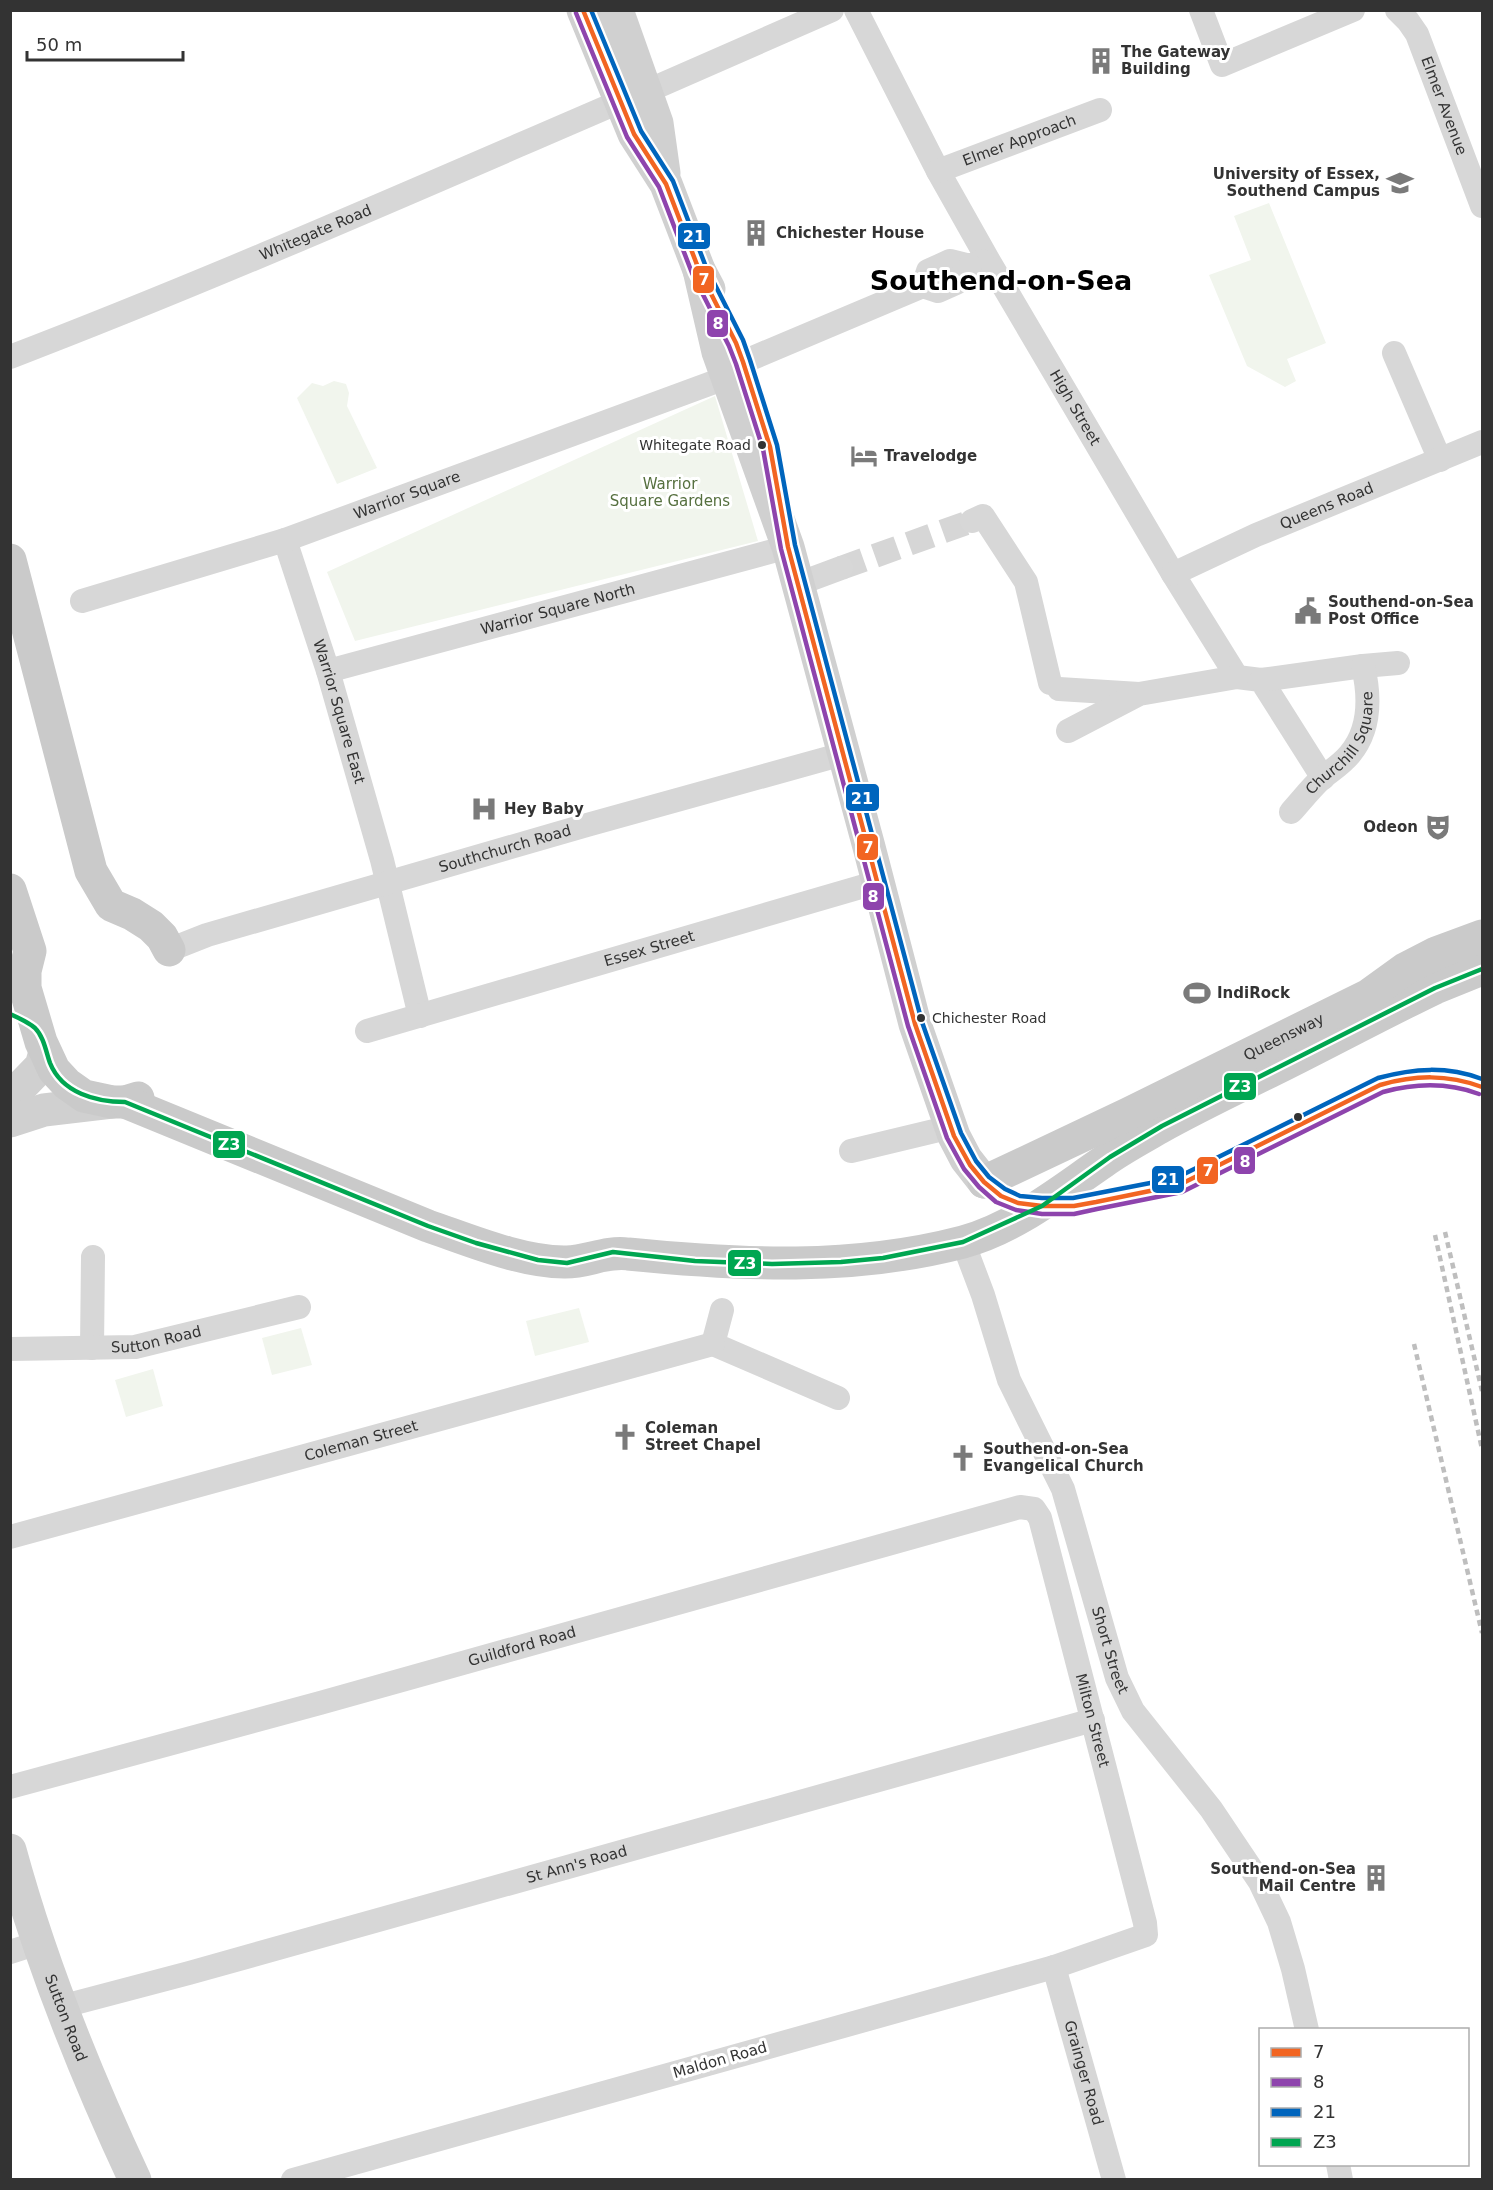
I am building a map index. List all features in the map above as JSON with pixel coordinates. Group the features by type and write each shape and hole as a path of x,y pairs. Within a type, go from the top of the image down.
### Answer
{"main road":[{"path":"10,560 91,871 111,905 151,926 162,937 169,950"},
{"path":"10,890 22,961 24,988 45,1052 54,1070 67,1084 84,1096 125,1100"},
{"name":"Queensway","path":"984,1182 1369,995 1405,969 1441,950 1482,936"},
{"name":"Queensway","path":"125,1100 428,1226 476,1243 538,1260 567,1263 613,1252 696,1261 799,1264 883,1258 963,1242 982,1235 1042,1206 1110,1157 1162,1126 1427,992 1482,969"}],"street":[{"path":"583,10 632,97"},
{"path":"617,10 632,97 634,135 666,184 699,270 736,343 735,370 771,447 788,547 915,1024 951,1127 966,1159 984,1182"},
{"name":"Whitegate Road","path":"10,357 97,324 329,227 666,84 832,10"},
{"name":"High Street","path":"856,10 938,171 979,262 1237,677"},
{"path":"1201,10 1222,65 1353,10"},
{"name":"Elmer Avenue","path":"1397,10 1417,34 1482,206"},
{"name":"Elmer Approach","path":"938,171 1100,110"},
{"name":"Warrior Square","path":"82,602 285,540 735,370 923,285 928,271 950,261 979,262"},
{"path":"1394,353 1440,459"},
{"name":"Queens Road","path":"1173,574 1257,536 1482,442"},
{"path":"972,521 983,516 1026,582 1054,686 1139,694 1237,677 1261,680 1398,663"},
{"name":"Warrior Square East","path":"285,540 328,671 387,884"},
{"name":"Warrior Square North","path":"328,671 788,547"},
{"path":"798,584 841,568"},
{"name":"Churchill Square","path":"1291,813 1323,778 1350,755 1364,732 1368,686 1363,666"},
{"path":"1261,680 1323,778"},
{"path":"1068,731 1139,694"},
{"name":"Southchurch Road","path":"169,950 207,935 586,825 843,754"},
{"name":"Essex Street","path":"367,1031 878,882"},
{"path":"387,884 420,1016"},
{"path":"10,1098 40,1066 45,1052"},
{"path":"10,1121 44,1110 125,1100"},
{"path":"851,1151 951,1127"},
{"name":"Short Street","path":"963,1242 983,1295 1008,1380 1063,1490 1117,1678 1133,1711 1211,1809 1260,1882 1279,1922 1307,2028"},
{"path":"92,1348 93,1257"},
{"name":"Sutton Road","path":"10,1349 135,1347 299,1307"},
{"path":"722,1310 713,1344 838,1398"},
{"name":"Coleman Street","path":"10,1537 713,1344"},
{"name":"Guildford Road","path":"10,1787 331,1700 1020,1507 1034,1509"},
{"name":"Milton Street","path":"1034,1509 1040,1518 1145,1923 1146,1935"},
{"name":"St Ann's Road","path":"60,2007 212,1967 1093,1720"},
{"name":"Sutton Road","path":"10,1850 24,1947 60,2007 133,2179"},
{"name":"Maldon Road","path":"293,2180 1054,1967 1146,1935"},
{"name":"Grainger Road","path":"1054,1967 1114,2180"}],"green space":[{"path":"1269,203 1326,343 1287,359 1296,381 1285,387 1247,366 1209,275 1251,260 1234,216"},
{"path":"334,381 346,384 349,393 347,406 377,468 337,484 297,398 312,383 323,386"},
{"name":"Warrior Square Gardens","path":"715,396 758,541 355,641 327,572"},
{"path":"579,1308 589,1342 535,1356 526,1321"},
{"path":"301,1328 312,1365 272,1375 262,1338"},
{"path":"153,1369 163,1406 126,1417 115,1380"}],"tunnel":[{"path":"841,568 972,521"}],"railway":[{"path":"1445,1232 1482,1391"},
{"path":"1435,1235 1482,1449"},
{"path":"1414,1344 1482,1633"}],"transit line":[{"name":"7","path":"583,10 634,134 666,184 699,270 736,343 743,362 770,447 788,547 915,1024 954,1136 970,1165 984,1182 1001,1196 1018,1203 1074,1206 1096,1202 1179,1185 1380,1085 1406,1079 1431,1077 1456,1080 1482,1087"},
{"name":"21","path":"591,10 641,131 673,181 706,267 743,340 750,360 777,445 795,545 922,1022 961,1133 976,1161 989,1177 1005,1189 1020,1196 1042,1198 1073,1198 1176,1178 1378,1078 1417,1070 1443,1070 1482,1079"},
{"name":"8","path":"576,13 627,137 659,187 692,273 736,364 763,449 781,549 908,1026 947,1138 964,1169 979,1187 996,1202 1016,1210 1042,1214 1074,1214 1182,1192 1383,1092 1431,1085 1455,1087 1479,1094"},
{"name":"Z3","path":"10,1014 35,1028 43,1040 55,1073 71,1089 81,1094 92,1098 125,1102 428,1226 476,1243 538,1260 567,1263 613,1252 695,1261 772,1264 841,1262 883,1258 963,1242 1042,1206 1110,1157 1162,1126 1435,988 1482,969"}],"place":[{"name":"The Gateway Building","path":"1101,61"},
{"name":"University of Essex, Southend Campus","path":"1400,183"},
{"name":"Chichester House","path":"756,233"},
{"name":"Whitegate Road","path":"762,445"},
{"name":"Travelodge","path":"864,456"},
{"name":"Southend-on-Sea Post Office","path":"1308,611"},
{"name":"Hey Baby","path":"484,809"},
{"name":"Odeon","path":"1438,827"},
{"name":"IndiRock","path":"1197,993"},
{"name":"Chichester Road","path":"921,1018"},
{"name":"Coleman Street Chapel","path":"625,1437"},
{"name":"Southend-on-Sea Evangelical Church","path":"963,1458"},
{"name":"Southend-on-Sea Mail Centre","path":"1376,1878"}],"district":[{"name":"Southend-on-Sea","path":"1001,280"}]}
